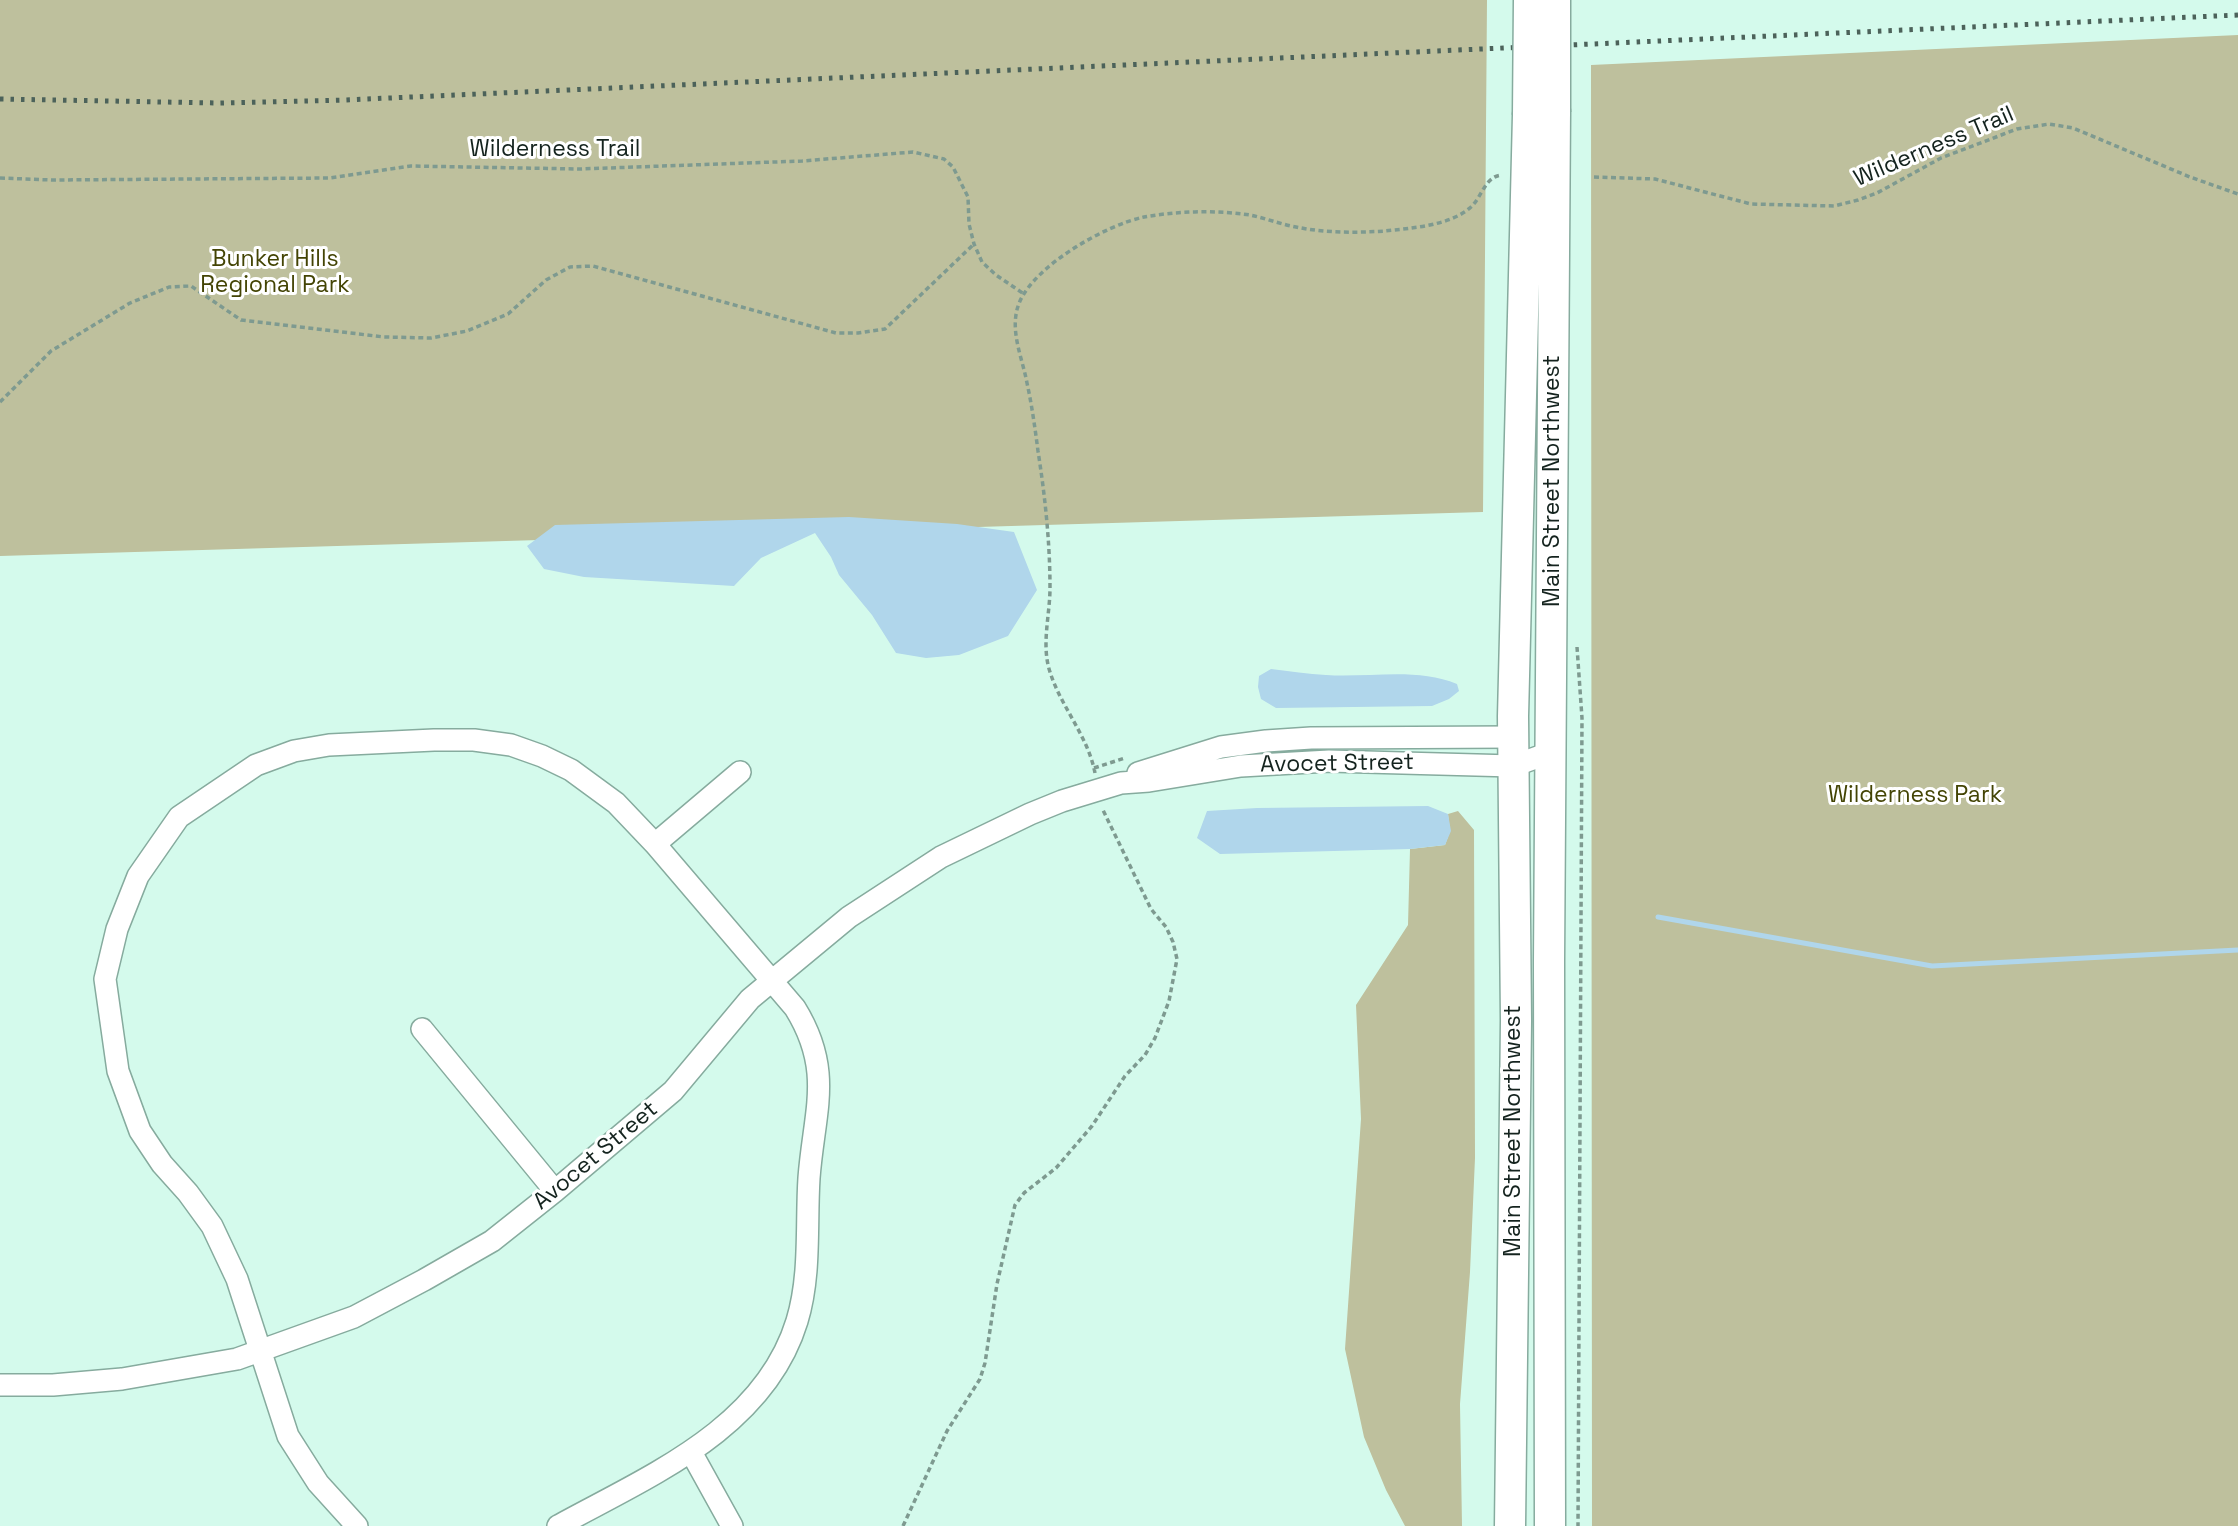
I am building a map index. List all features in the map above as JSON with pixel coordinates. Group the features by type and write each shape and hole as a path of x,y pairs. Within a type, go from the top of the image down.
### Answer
{"main road":[{"name":"Main Street Northwest","path":"1510,1526 1516,1021 1526,754 1542,114 1529,0"},
{"name":"Main Street Northwest","path":"1550,1526 1549,961 1526,754 1513,716 1542,114 1555,0"}],"street":[{"name":"Avocet Street","path":"1121,783 1144,769 1221,747 1311,738 1526,754"},
{"path":"357,1526 318,1483 288,1436 237,1279 212,1226 162,1164 140,1131 118,1071 105,979 114,942 138,876 179,817 256,765 295,751 329,745 434,740 474,740 511,745 570,770 616,803 655,844 795,1008 807,1028 819,1073 820,1098 809,1177 806,1268 797,1320 783,1353 765,1383 730,1422 691,1452 558,1526"},
{"name":"Avocet Street","path":"0,1385 52,1385 122,1379 237,1359 354,1317 424,1280 492,1241 555,1192 673,1091 750,999 849,917 941,858 1030,814 1121,783 1241,766 1526,754"},
{"path":"655,844 740,772"},
{"path":"422,1029 555,1192"},
{"path":"691,1452 732,1526"}],"path":[{"name":"Wilderness Trail","path":"1594,177 1655,179 1751,204 1786,207 1834,206 1877,193 1941,158 2017,129 2049,124 2073,128 2103,143 2238,194"},
{"name":"Wilderness Trail","path":"0,178 330,178 411,166 580,169 802,161 914,152 944,159 953,167 968,197 974,244 982,262 1024,294"},
{"path":"903,1526 947,1431 980,1379 1014,1205 1024,1193 1056,1168 1092,1126 1125,1076 1145,1055 1155,1038 1169,1001 1177,958 1166,927 1151,909 1101,806 1089,753 1049,670 1045,643 1050,588 1049,534 1031,404 1015,330 1015,316 1024,294 1051,265 1097,236 1131,220 1162,215 1219,212 1259,217 1312,230 1387,230 1461,215 1471,207 1490,179 1502,175"},
{"path":"0,402 51,351 130,303 169,287 191,286 241,320 384,337 431,338 467,331 508,314 546,280 570,267 593,266 836,333 858,333 885,329 974,244"},
{"path":"1577,646 1582,718 1578,1526"}],"green space":[{"name":"Bunker Hills Regional Park","path":"0,0 1487,0 1483,512 0,556"},
{"name":"Wilderness Park","path":"2238,35 2238,1526 1592,1526 1591,65"},
{"path":"1458,811 1474,830 1475,1158 1460,1404 1462,1526 1405,1526 1386,1490 1364,1437 1345,1349 1361,1119 1356,1005 1408,925 1410,849 1445,845 1450,831 1448,814"}],"water":[{"path":"849,517 957,524 1014,532 1037,590 1008,636 959,655 926,658 896,653 872,615 839,575 815,533 761,558 734,586 584,577 544,569 527,546 555,525"},
{"path":"1271,669 1342,676 1409,674 1457,684 1459,691 1449,699 1432,706 1276,708 1261,699 1258,687 1259,676"},
{"path":"1428,806 1448,814 1451,831 1445,845 1410,849 1220,854 1197,838 1207,811"}],"waterway":[{"path":"1658,917 1932,966 2238,950"}],"railway":[{"path":"0,99 219,103 345,100 2238,15"}]}
